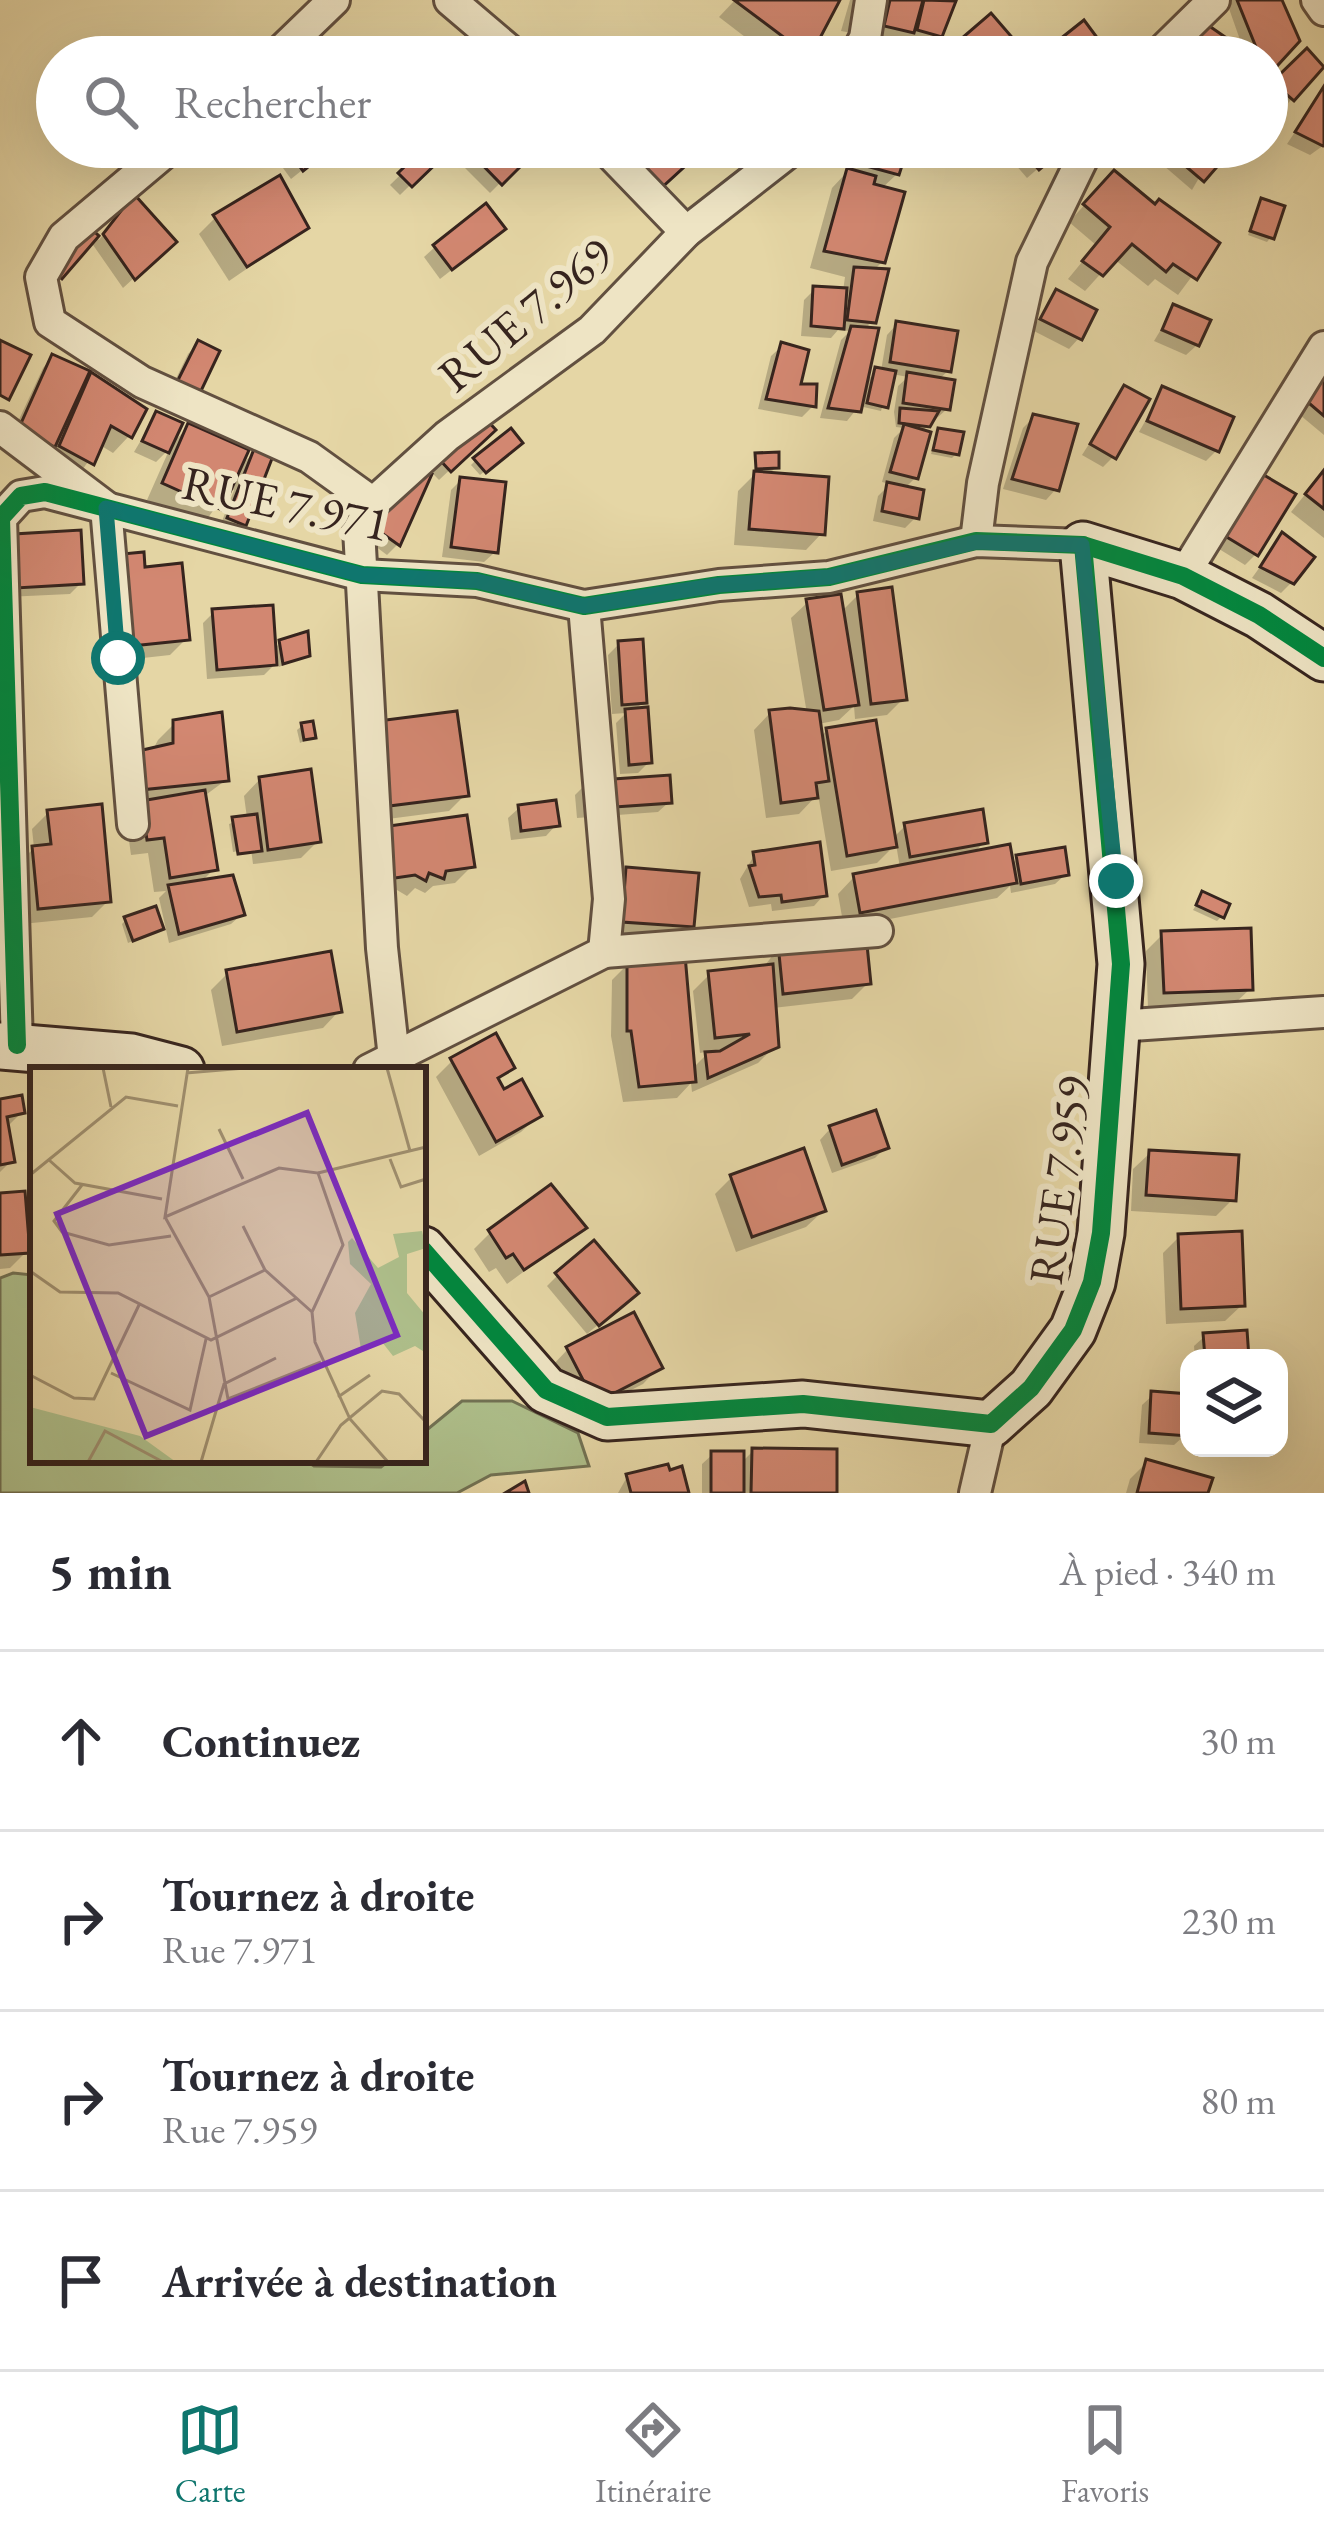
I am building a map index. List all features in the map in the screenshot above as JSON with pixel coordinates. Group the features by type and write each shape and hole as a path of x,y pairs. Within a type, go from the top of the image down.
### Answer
{"street":[{"path":"297,36 334,0"},
{"path":"450,0 492,36"},
{"path":"865,36 871,0"},
{"path":"1177,36 1214,0"},
{"path":"1317,0 1324,10"},
{"path":"146,168 64,237 40,277 50,322 142,382 309,457 373,503 358,529 382,948 381,1064 604,952 878,931"},
{"path":"624,168 686,232"},
{"name":"RUE 7.969","path":"373,503 447,436 592,331 686,232 768,168"},
{"path":"976,542 983,483 1032,262 1078,168"},
{"path":"1183,576 1324,347"},
{"path":"0,428 106,508 133,824"},
{"name":"RUE 7.971","path":"9,1046 1,518 21,496 45,492 362,575 477,581 584,606 718,585 829,577 976,542 1082,545"},
{"path":"1082,545 1183,576 1259,615 1324,658"},
{"name":"RUE 7.959","path":"991,1424 1031,1388 1073,1330 1092,1282 1102,1233 1118,1026 1116,881 1082,545"},
{"path":"584,606 608,899 604,952"},
{"path":"1118,1026 1324,1012"},
{"path":"9,1046 131,1057 169,1067"},
{"path":"426,1253 546,1390 607,1417 803,1404 991,1424 975,1493"}],"green space":[{"path":"30,1275 30,1463 381,1467 426,1463 426,1431 462,1401 512,1401 578,1433 589,1466 491,1475 457,1493 0,1493 0,1278"}],"building":[{"path":"734,0 840,0 821,36 782,36"},
{"path":"890,0 923,0 914,33 884,26"},
{"path":"924,0 956,1 942,36 917,30"},
{"path":"1237,0 1282,0 1300,41 1288,54 1288,36 1252,36"},
{"path":"991,13 1011,36 964,36"},
{"path":"1084,20 1096,36 1064,36"},
{"path":"1202,21 1224,36 1191,36"},
{"path":"1307,48 1324,67 1294,101 1288,96 1288,66"},
{"path":"1324,86 1324,145 1323,146 1295,132"},
{"path":"403,168 432,168 412,187 398,173"},
{"path":"485,168 519,168 502,185"},
{"path":"640,168 683,168 659,190"},
{"path":"847,168 876,176 874,184 905,192 885,263 824,251"},
{"path":"873,168 901,168 899,175"},
{"path":"1188,168 1216,168 1204,182"},
{"path":"1114,170 1155,204 1159,199 1220,243 1197,280 1173,264 1166,272 1132,244 1103,276 1082,261 1110,227 1083,204"},
{"path":"280,175 309,228 247,267 213,215"},
{"path":"134,194 177,242 135,280 103,234"},
{"path":"1261,198 1285,206 1274,239 1250,231"},
{"path":"486,203 506,229 452,270 433,245"},
{"path":"78,217 99,236 62,279 40,260"},
{"path":"854,267 889,269 876,323 847,320"},
{"path":"813,286 847,288 844,329 811,326"},
{"path":"1056,289 1097,310 1082,340 1040,319"},
{"path":"1173,304 1211,320 1199,346 1162,330"},
{"path":"896,321 958,331 951,372 890,362"},
{"path":"851,326 879,328 861,412 828,408"},
{"path":"0,340 31,355 9,400 0,395"},
{"path":"198,340 220,351 200,393 177,382"},
{"path":"781,342 809,350 801,384 817,384 816,407 766,399"},
{"path":"52,354 90,371 55,447 18,430"},
{"path":"875,367 896,371 888,408 867,403"},
{"path":"91,372 147,409 132,438 111,426 94,465 59,446"},
{"path":"907,372 955,380 950,410 903,403"},
{"path":"1324,373 1324,416 1303,398"},
{"path":"1124,385 1150,399 1116,459 1090,444"},
{"path":"1162,386 1234,417 1219,452 1147,421"},
{"path":"471,403 496,430 451,472 426,445"},
{"path":"900,408 939,411 930,427 899,423"},
{"path":"156,411 183,423 169,453 142,441"},
{"path":"1033,414 1078,424 1059,491 1012,479"},
{"path":"188,423 249,450 222,510 162,483"},
{"path":"904,424 931,432 918,479 890,472"},
{"path":"511,428 523,443 486,473 473,458"},
{"path":"938,428 964,432 959,455 933,450"},
{"path":"254,449 273,456 246,526 227,518"},
{"path":"779,452 779,468 756,469 755,453"},
{"path":"406,462 432,474 400,546 376,529"},
{"path":"1324,470 1324,509 1305,494"},
{"path":"754,471 829,477 825,535 749,529"},
{"path":"1257,471 1296,494 1258,556 1220,533"},
{"path":"460,477 506,482 498,553 451,547"},
{"path":"887,482 924,490 919,519 882,511"},
{"path":"81,530 84,584 16,588 14,534"},
{"path":"1282,532 1315,557 1294,584 1260,567"},
{"path":"144,552 145,567 182,563 190,640 131,646 122,554"},
{"path":"892,587 907,700 871,704 857,592"},
{"path":"841,594 859,705 824,710 806,599"},
{"path":"273,605 277,665 217,670 212,609"},
{"path":"308,631 310,656 283,664 279,640"},
{"path":"643,639 647,703 622,705 618,641"},
{"path":"648,707 652,763 629,765 625,709"},
{"path":"769,710 819,711 829,781 816,783 818,798 781,803"},
{"path":"457,711 469,796 381,807 370,722"},
{"path":"222,712 229,781 140,790 134,752 173,743 173,720"},
{"path":"876,720 897,847 847,856 826,728"},
{"path":"313,721 316,738 304,740 301,723"},
{"path":"311,769 321,842 268,850 259,777"},
{"path":"670,775 672,803 586,809 585,781"},
{"path":"205,790 218,870 170,878 164,838 147,840 141,801"},
{"path":"556,800 560,826 521,831 518,805"},
{"path":"102,804 111,902 38,909 32,846 51,844 47,810"},
{"path":"983,809 988,843 910,857 904,823"},
{"path":"257,814 262,851 238,854 232,817"},
{"path":"467,815 475,867 446,871 444,879 429,873 426,881 415,875 388,879 382,827"},
{"path":"820,842 827,896 782,902 781,895 759,897 749,866 755,865 753,852"},
{"path":"1010,844 1017,883 860,913 853,874"},
{"path":"1065,847 1069,875 1021,884 1016,855"},
{"path":"626,867 699,873 694,927 622,922"},
{"path":"233,875 245,915 179,934 168,885"},
{"path":"1202,891 1230,904 1224,918 1196,905"},
{"path":"156,906 164,929 133,941 124,917"},
{"path":"1251,928 1253,990 1164,993 1161,931"},
{"path":"866,935 871,984 783,994 778,944"},
{"path":"331,951 342,1012 237,1032 226,970"},
{"path":"685,955 696,1082 639,1087 631,1031 627,1031 627,961"},
{"path":"773,964 779,1047 708,1078 705,1052 720,1051 750,1034 715,1038 708,971"},
{"path":"496,1033 515,1068 498,1078 504,1089 522,1079 542,1116 496,1142 450,1058"},
{"path":"22,1095 25,1113 7,1117 15,1162 0,1165 0,1099"},
{"path":"876,1110 889,1148 842,1165 829,1126"},
{"path":"804,1148 826,1211 752,1237 730,1175"},
{"path":"1149,1150 1239,1155 1236,1201 1146,1195"},
{"path":"551,1184 587,1228 524,1270 513,1254 506,1258 488,1230"},
{"path":"25,1191 30,1253 0,1255 0,1193"},
{"path":"1242,1231 1245,1306 1181,1309 1178,1234"},
{"path":"594,1240 639,1293 599,1326 555,1273"},
{"path":"634,1312 663,1368 595,1403 566,1347"},
{"path":"1247,1330 1248,1349 1204,1349 1203,1333"},
{"path":"1151,1391 1180,1393 1180,1435 1149,1433"},
{"path":"752,1448 837,1449 837,1493 751,1493"},
{"path":"711,1451 744,1451 744,1493 711,1493"},
{"path":"1146,1459 1213,1478 1208,1493 1137,1493"},
{"path":"668,1464 670,1470 682,1466 689,1493 631,1493 626,1474"},
{"path":"525,1481 529,1493 505,1493"}],"cycle path":[{"path":"17,1045 1,518 21,496 45,492 362,575 477,581 584,606 719,585 829,577 976,541 1083,545"},
{"path":"426,1253 546,1390 607,1417 803,1404 991,1424 1031,1388 1073,1330 1092,1282 1101,1233 1121,964 1083,545 1183,576 1259,615 1324,658"}],"route":[{"path":"118,658 106,508 362,575 477,581 584,606 718,585 829,577 976,542 1082,545 1116,881"}]}
